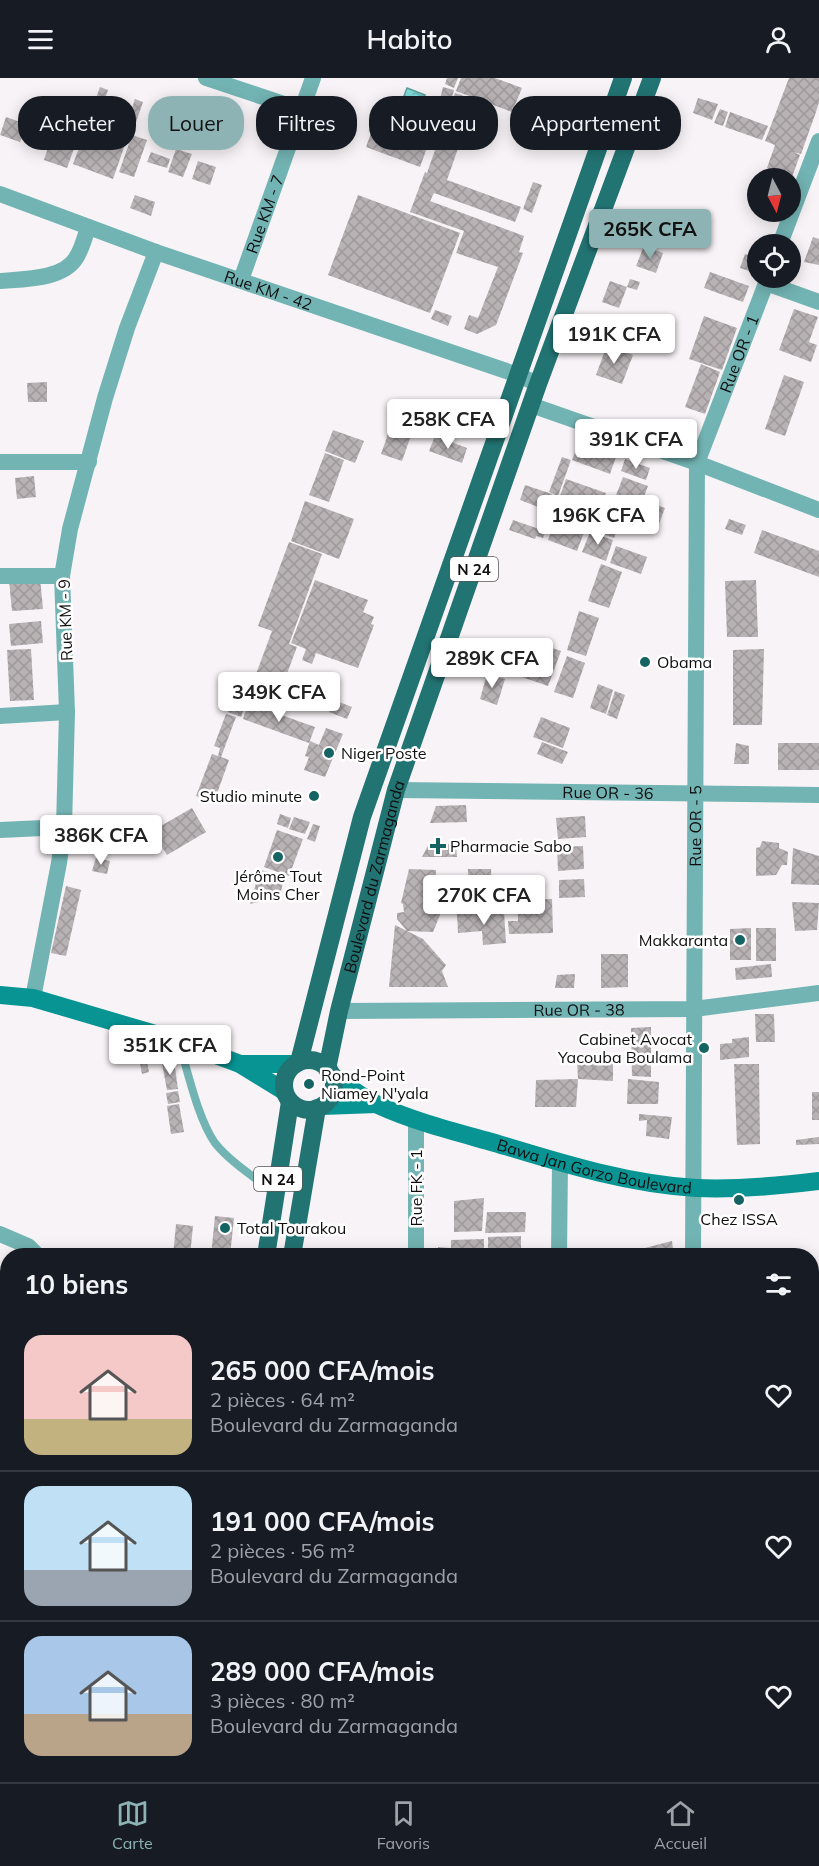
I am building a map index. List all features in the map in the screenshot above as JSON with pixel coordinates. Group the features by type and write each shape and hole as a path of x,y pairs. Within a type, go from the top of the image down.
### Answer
{"main road":[{"name":"Boulevard du Zarmaganda","path":"297,1063 362,817 623,78"},
{"name":"Boulevard du Zarmaganda","path":"330,1072 339,1011 396,790 538,384 652,78"},
{"path":"0,995 33,998 179,1041 240,1064 303,1109 320,1107 331,1095 333,1089 330,1072 314,1061 240,1064"},
{"path":"287,1096 284,1085 287,1073 297,1063"},
{"name":"Bawa Jan Gorzo Boulevard","path":"330,1072 376,1104 416,1120 620,1178 693,1188 754,1188 819,1181"},
{"name":"N 24","path":"267,1248 287,1096"},
{"name":"Bawa Jan Gorzo Boulevard","path":"320,1107 376,1104"},
{"name":"N 24","path":"294,1248 320,1107"}],"street":[{"path":"206,78 260,96"},
{"name":"Rue KM - 7","path":"307,96 313,78"},
{"path":"784,234 819,141"},
{"name":"Rue KM - 7","path":"242,280 288,150"},
{"name":"Rue KM - 42","path":"0,194 156,252 518,375 538,384"},
{"path":"0,281 50,276 64,268 76,260 88,227"},
{"name":"Rue KM - 9","path":"33,998 64,827 67,712 62,576 70,529 105,398 156,252"},
{"name":"Rue OR - 1","path":"697,463 764,288"},
{"path":"786,288 819,302"},
{"path":"531,405 697,463 819,510"},
{"path":"1,458 89,462"},
{"name":"Rue OR - 5","path":"693,1248 697,463"},
{"path":"0,576 62,576"},
{"path":"0,716 67,712"},
{"name":"Rue OR - 36","path":"396,790 819,795"},
{"path":"0,830 64,827"},
{"name":"Rue OR - 38","path":"339,1011 694,1009 819,993"},
{"name":"Rue FK - 1","path":"416,1120 416,1248"},
{"path":"559,1248 560,1162"},
{"path":"0,1234 30,1248"}],"lane":[{"path":"179,1041 201,1113 215,1143 276,1194"}],"water":[{"path":"407,88 425,95 425,96 404,96"}],"building":[{"path":"447,78 458,78 454,88 445,84"},
{"path":"461,78 495,78 522,88 519,96 510,96 510,111 498,107 498,96 469,96 456,91"},
{"path":"789,78 819,78 819,102 801,154 793,152 800,155 795,168 767,168 775,145 765,141"},
{"path":"100,87 108,90 106,96 97,96"},
{"path":"443,87 454,90 452,96 441,96"},
{"path":"698,98 718,104 712,120 693,113"},
{"path":"136,99 143,102 136,122"},
{"path":"720,109 728,112 723,126 714,123"},
{"path":"730,112 768,126 762,140 725,127"},
{"path":"6,117 18,121 18,141 0,135"},
{"path":"136,136 147,140 134,177 119,172 127,150 136,150"},
{"path":"47,150 73,150 67,168 44,160"},
{"path":"78,150 123,150 113,179 73,164"},
{"path":"176,150 192,154 183,177 168,172"},
{"path":"374,150 426,150 420,167"},
{"path":"435,150 458,150 447,180 521,207 515,222 434,193 430,201 524,236 519,252 523,253 496,325 477,334 464,329 469,315 478,318 498,267 456,253 464,231 410,212 425,172 427,173"},
{"path":"151,152 170,159 167,168 147,162"},
{"path":"198,161 216,167 210,185 192,179"},
{"path":"533,182 542,185 532,213 523,209"},
{"path":"135,195 155,202 151,216 130,208"},
{"path":"358,195 460,233 430,313 328,275"},
{"path":"813,237 819,239 819,265 804,262"},
{"path":"644,246 663,253 656,273 636,266"},
{"path":"745,254 747,255 747,270 740,268"},
{"path":"710,272 747,285 748,288 743,302 704,288"},
{"path":"630,279 640,282 637,290 627,287"},
{"path":"610,281 627,287 619,308 602,302"},
{"path":"794,309 818,317 809,342 817,345 811,362 779,350"},
{"path":"435,310 452,316 448,326 431,319"},
{"path":"704,316 737,328 722,370 689,359"},
{"path":"614,319 643,329 638,341 610,331"},
{"path":"607,345 633,355 622,384 596,375"},
{"path":"701,364 720,372 705,414 685,407"},
{"path":"784,375 804,382 785,436 765,429"},
{"path":"47,382 47,402 28,402 27,383"},
{"path":"398,405 419,413 402,461 381,454"},
{"path":"333,430 364,441 355,463 325,451"},
{"path":"435,436 467,448 462,463 429,451"},
{"path":"578,444 616,457 610,474 572,460"},
{"path":"325,453 344,460 329,502 309,495"},
{"path":"562,457 571,460 558,496 549,492"},
{"path":"625,459 650,468 646,480 621,471"},
{"path":"34,476 36,497 17,499 15,478"},
{"path":"623,477 648,486 635,521 610,511"},
{"path":"566,479 606,493 600,510 560,496"},
{"path":"525,485 552,494 550,498 557,500 543,538 536,536 535,539 509,530 513,520 539,529 546,510 520,500"},
{"path":"305,501 354,519 339,559 291,541"},
{"path":"560,501 589,511 583,527 555,517"},
{"path":"645,501 665,508 657,529 638,523"},
{"path":"595,513 620,522 614,538 589,529"},
{"path":"556,519 585,530 577,551 548,540"},
{"path":"729,519 746,525 742,535 725,529"},
{"path":"762,530 819,551 819,577 754,553"},
{"path":"590,532 613,540 606,561 582,552"},
{"path":"289,542 322,554 289,644 297,647 283,684 256,674 272,631 258,626"},
{"path":"616,546 647,557 641,574 610,563"},
{"path":"601,564 622,572 609,608 588,601"},
{"path":"40,578 43,609 12,611 9,580"},
{"path":"315,580 368,600 363,612 374,617 371,624 374,625 358,668 316,653 312,664 302,660 306,649 291,643"},
{"path":"756,580 758,637 727,637 725,581"},
{"path":"579,611 599,618 586,656 567,650"},
{"path":"41,621 43,643 11,646 9,624"},
{"path":"535,642 561,651 548,686 522,677"},
{"path":"31,649 34,700 10,701 7,650"},
{"path":"764,649 762,725 733,725 733,650"},
{"path":"567,656 585,663 573,698 554,692"},
{"path":"243,672 256,676 241,717 228,712"},
{"path":"487,674 505,679 497,705 480,699"},
{"path":"598,684 613,690 606,714 590,708"},
{"path":"615,691 625,695 617,719 607,715"},
{"path":"334,700 352,707 347,719 329,712"},
{"path":"248,703 315,727 309,743 243,719"},
{"path":"226,714 236,717 221,757 229,760 214,802 196,796 212,754 218,756 220,748 214,746"},
{"path":"541,717 570,728 563,748 533,737"},
{"path":"326,728 343,734 325,777 304,770 309,757 305,756 310,741 319,745"},
{"path":"542,742 568,752 562,764 537,754"},
{"path":"736,743 749,746 749,764 734,764"},
{"path":"778,743 819,743 819,770 778,770"},
{"path":"466,805 467,822 430,823 436,806"},
{"path":"192,808 206,832 167,855 152,831"},
{"path":"280,814 291,818 288,828 277,824"},
{"path":"585,816 586,837 558,839 556,818"},
{"path":"294,817 310,822 305,834 289,829"},
{"path":"313,824 320,826 315,842 307,839"},
{"path":"277,830 303,839 289,876 264,867"},
{"path":"762,841 779,843 779,848 788,852 787,865 782,865 776,875 756,876 756,848 760,847"},
{"path":"429,844 456,844 457,857 422,857"},
{"path":"583,846 584,869 558,871 557,847"},
{"path":"793,848 819,856 819,885 791,884"},
{"path":"96,858 110,861 107,874 92,871"},
{"path":"409,869 436,870 435,885 439,885 437,909 442,910 433,932 407,931 397,919 397,913 404,912 401,903"},
{"path":"468,869 491,869 492,893 469,894"},
{"path":"260,870 284,876 280,897 250,904"},
{"path":"584,879 585,897 559,898 559,880"},
{"path":"66,886 81,890 66,956 51,953"},
{"path":"552,899 553,933 509,934 508,921 518,921 518,900"},
{"path":"792,902 819,903 817,930 795,931"},
{"path":"504,911 506,943 483,945 482,931 458,933 457,914"},
{"path":"395,925 423,939 446,965 442,971 448,987 389,987"},
{"path":"751,928 751,960 730,960 730,929"},
{"path":"756,928 776,928 776,961 756,961"},
{"path":"601,954 628,954 628,987 601,988"},
{"path":"771,964 772,977 736,980 735,968"},
{"path":"575,974 574,988 555,988 557,975"},
{"path":"755,1014 774,1014 775,1042 756,1042"},
{"path":"651,1027 651,1077 632,1076 631,1028"},
{"path":"749,1037 749,1057 720,1060 720,1044 732,1043 732,1039"},
{"path":"613,1056 613,1081 578,1079 577,1060"},
{"path":"174,1061 178,1089 167,1090 162,1063"},
{"path":"147,1062 149,1072 142,1074 140,1063"},
{"path":"734,1064 759,1064 760,1144 737,1145"},
{"path":"578,1079 576,1107 535,1107 536,1080"},
{"path":"628,1079 659,1082 658,1104 627,1104"},
{"path":"178,1091 180,1102 168,1104 166,1093"},
{"path":"812,1092 819,1092 819,1120 812,1120"},
{"path":"179,1104 184,1132 171,1134 167,1106"},
{"path":"639,1114 672,1117 669,1139 646,1136 647,1120 639,1121"},
{"path":"819,1137 819,1144 796,1145 796,1140"},
{"path":"484,1198 482,1231 454,1232 454,1201"},
{"path":"487,1212 526,1212 525,1232 485,1233"},
{"path":"215,1216 234,1218 231,1248 212,1248"},
{"path":"176,1224 193,1226 191,1248 174,1248"},
{"path":"521,1236 521,1248 488,1248 488,1237"},
{"path":"484,1239 484,1248 451,1248 451,1240"},
{"path":"672,1241 673,1248 645,1248"}],"place":[{"name":"Obama","path":"645,662"},
{"name":"Niger Poste","path":"329,753"},
{"name":"Studio minute","path":"314,796"},
{"name":"Pharmacie Sabo","path":"438,846"},
{"name":"Jérôme Tout Moins Cher","path":"278,857"},
{"name":"Makkaranta","path":"740,940"},
{"name":"Cabinet Avocat Yacouba Boulama","path":"704,1048"},
{"name":"Rond-Point Niamey N'yala","path":"309,1084"},
{"name":"Chez ISSA","path":"739,1200"},
{"name":"Total Tourakou","path":"225,1228"}]}
